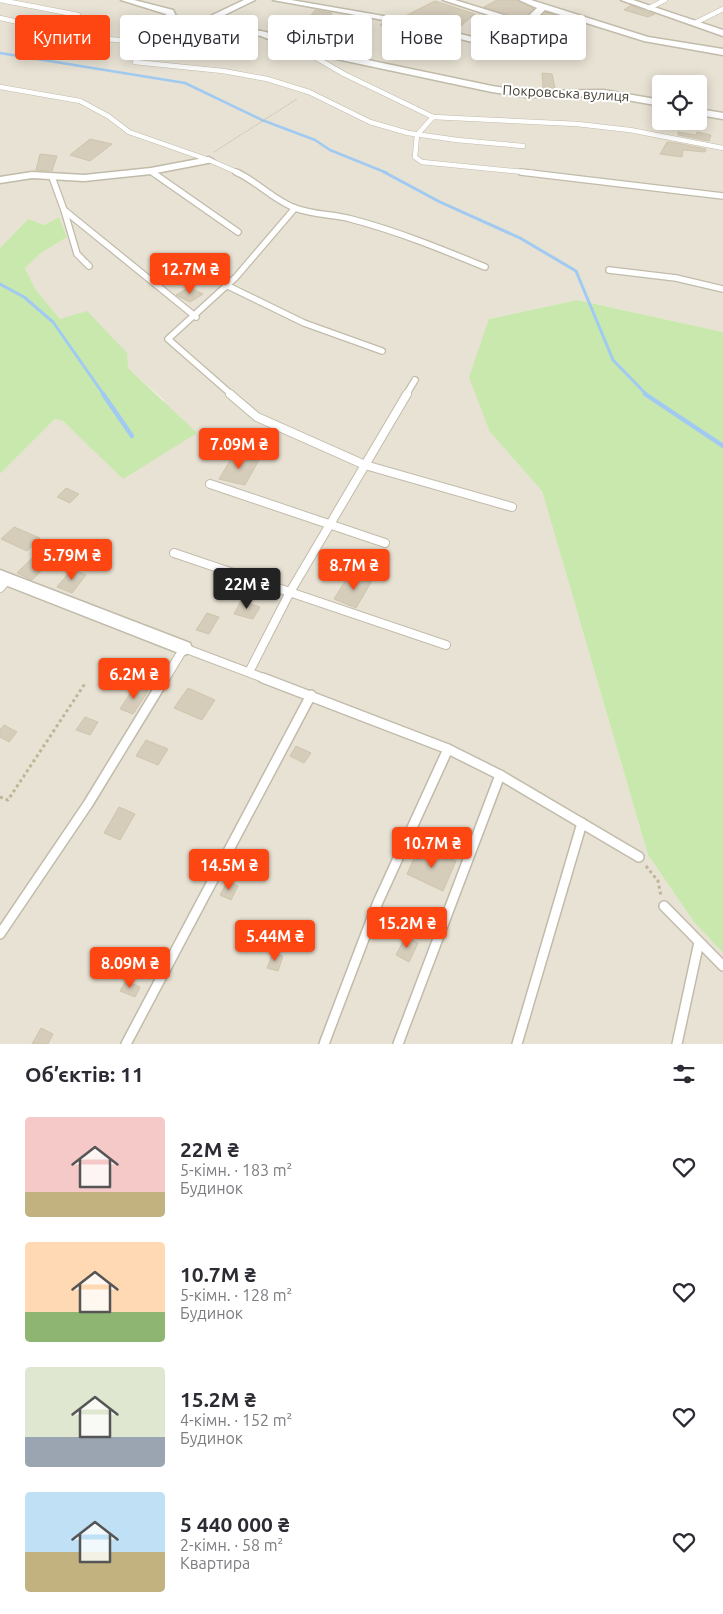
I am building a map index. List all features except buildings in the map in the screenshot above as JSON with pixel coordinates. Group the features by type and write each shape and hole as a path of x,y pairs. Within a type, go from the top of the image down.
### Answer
{"street":[{"name":"Покровська вулиця","path":"125,0 170,12 171,15"},
{"path":"218,15 251,0"},
{"path":"277,0 389,18 471,39"},
{"path":"448,0 496,15"},
{"path":"523,0 612,30 658,42 723,52"},
{"path":"625,0 723,33"},
{"path":"534,15 543,6"},
{"name":"Покровська вулиця","path":"355,60 492,89 526,94 604,93 652,101"},
{"path":"707,113 723,116"},
{"path":"0,180 32,175 84,178 151,171 206,159"},
{"path":"3,581 184,648"}],"lane":[{"path":"0,0 78,15"},
{"path":"649,8 666,0"},
{"path":"695,24 723,9"},
{"path":"0,18 86,37 120,40"},
{"path":"320,60 344,74 434,117 576,124 630,130 723,148"},
{"path":"134,62 229,70 310,92 374,124 417,135 523,146"},
{"path":"0,88 80,101 108,116 129,132 206,159 250,178 272,195 295,208 351,218 428,244 485,267"},
{"path":"434,117 417,135 415,157 422,162 600,180 723,196"},
{"path":"151,171 238,232"},
{"path":"52,177 78,254 89,266"},
{"path":"295,208 270,240 228,286 196,317 168,339 257,417 365,465 512,506"},
{"path":"64,210 196,317"},
{"path":"608,270 676,278 723,289"},
{"path":"228,286 278,312 338,338 382,351"},
{"path":"249,672 290,592 415,380"},
{"path":"210,484 386,543"},
{"path":"174,553 446,645"},
{"path":"0,934 88,804 184,648 448,749 500,775 639,856"},
{"path":"126,1044 311,695"},
{"path":"324,1044 378,902 448,749"},
{"path":"398,1044 500,775"},
{"path":"517,1044 582,823"},
{"path":"664,906 723,966"},
{"path":"677,1044 699,942"}],"path":[{"path":"206,159 310,92"},
{"path":"0,797 8,800 86,682"},
{"path":"639,856 658,881 664,906"}],"shaded area":[{"path":"0,0 723,0 723,332 577,300 489,319 490,432 542,491 648,855 694,922 723,953 723,1044 0,1044 0,474 55,419 63,421 123,478 164,400 128,368 60,319 35,289 25,268 41,253 67,237 59,217 44,225 28,219 0,248"}],"green space":[{"path":"59,217 67,237 41,253 25,268 35,289 60,319 87,311 127,353 128,368 197,433 123,479 63,421 55,419 0,474 0,248 28,219 44,225"},
{"path":"577,300 723,332 723,953 694,922 648,855 542,491 490,432 469,377 489,319"}],"waterway":[{"path":"0,53 185,83 262,120 315,140 330,150 387,173"},
{"path":"384,172 440,202 520,238 576,271 613,360 647,395"},
{"path":"0,284 24,297 53,322 104,395"},
{"path":"103,394 132,436"},
{"path":"645,394 723,446"}]}
